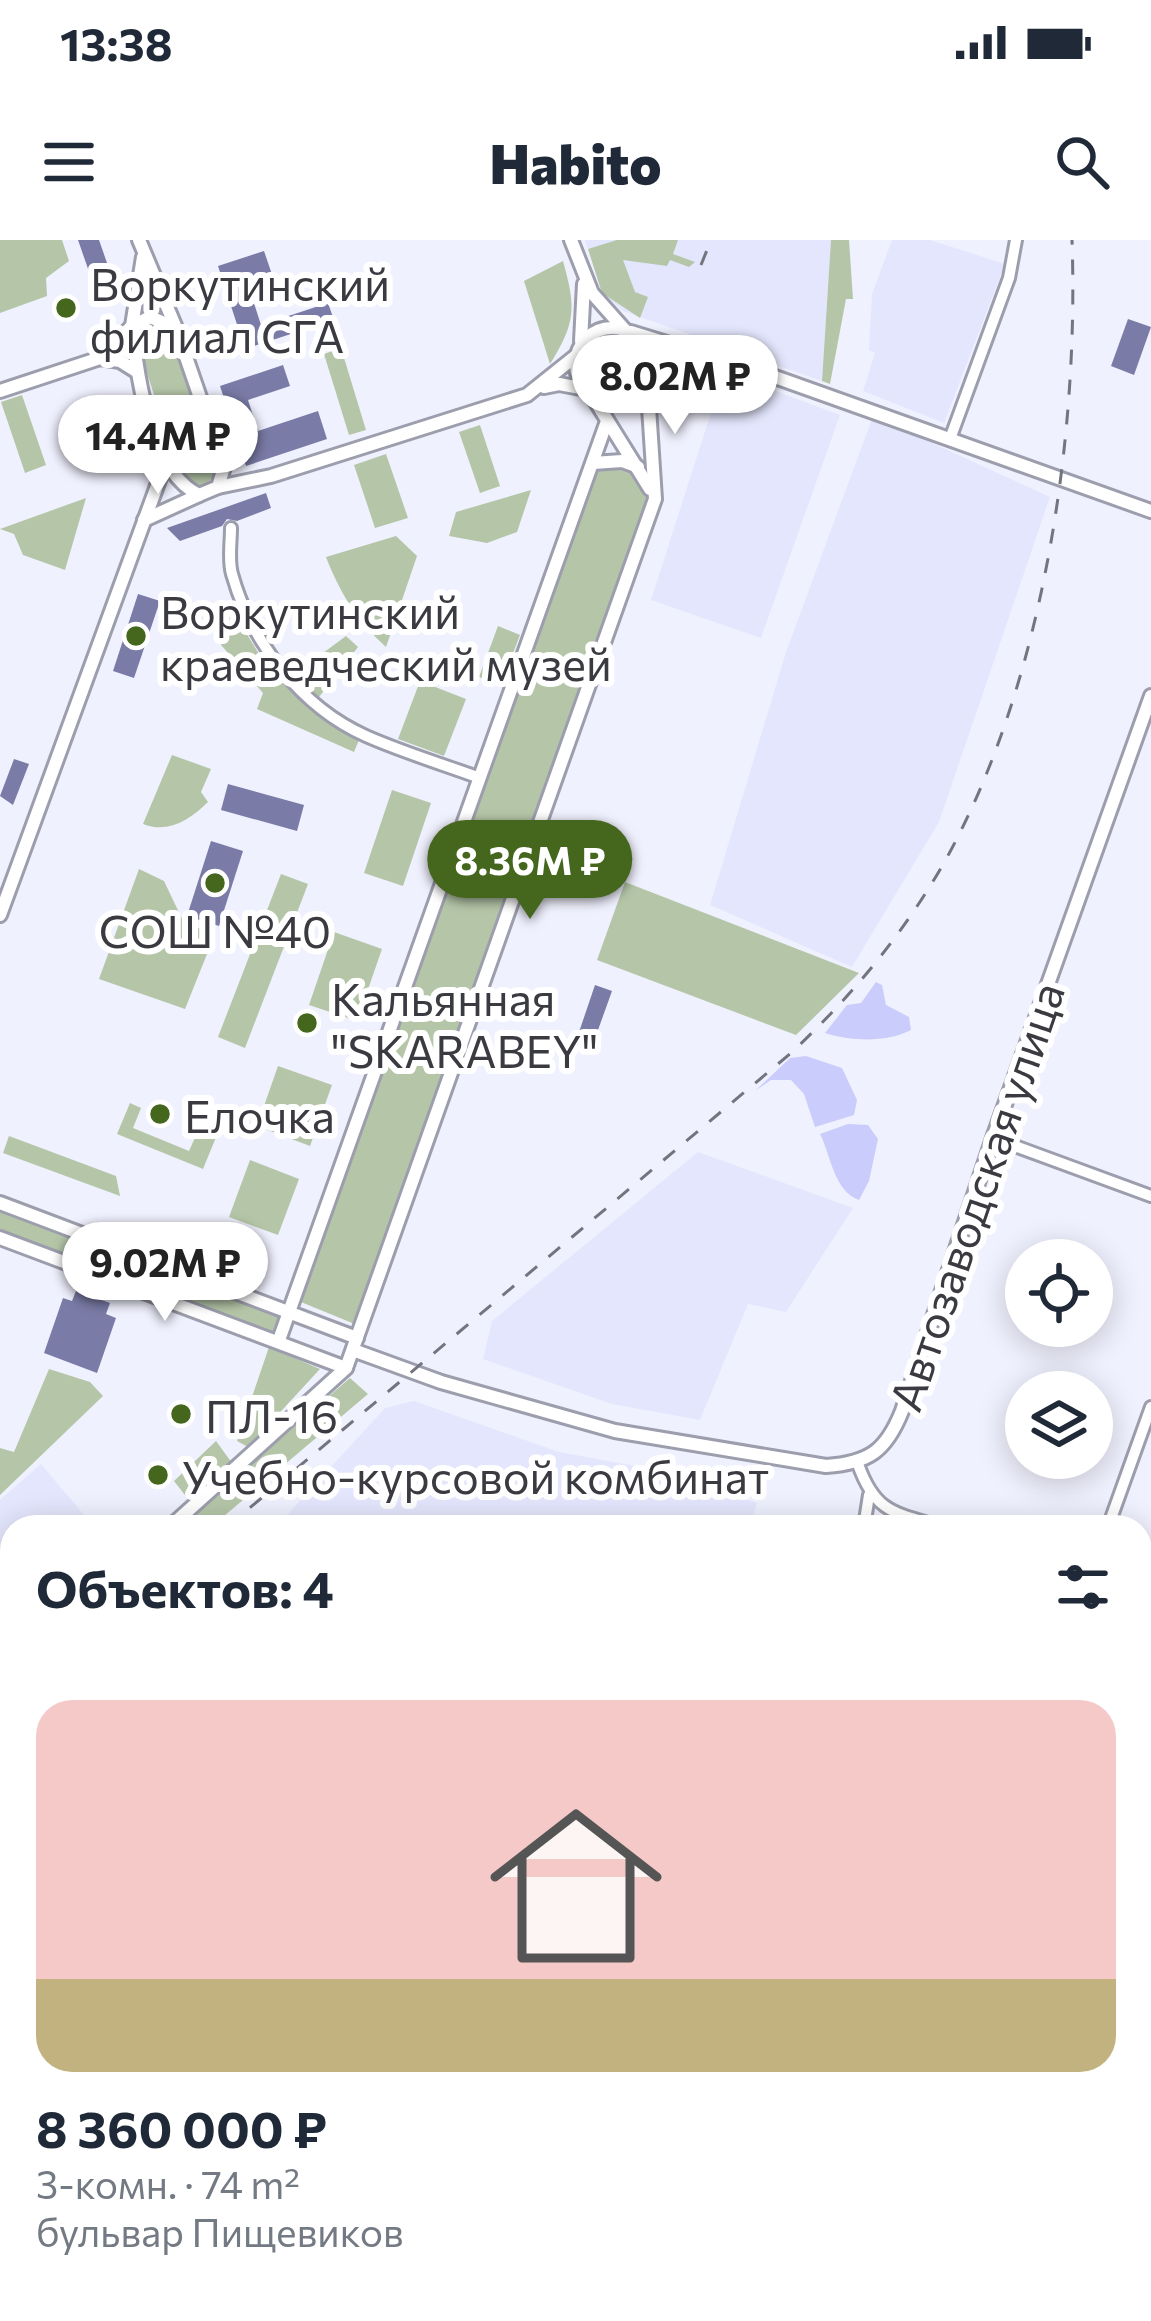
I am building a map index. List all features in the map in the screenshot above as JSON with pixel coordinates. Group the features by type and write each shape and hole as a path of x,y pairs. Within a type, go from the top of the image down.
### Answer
{"main road":[{"path":"183,1515 346,1368 655,500 647,355 600,304 584,277 572,240"},
{"path":"141,247 132,326 136,371 165,464 178,485 199,495"},
{"path":"141,247 176,328 224,467 242,483"},
{"path":"584,277 577,373 606,424 640,468 655,500"},
{"path":"0,391 100,358 132,326 150,317 176,328"},
{"path":"537,389 604,328 628,331 1151,511"},
{"path":"144,520 218,487 537,389 559,384 622,399 675,358 711,356"},
{"path":"100,358 120,361 136,371"},
{"path":"279,1340 606,424"},
{"path":"593,464 622,461 640,468"},
{"path":"0,915 165,464"},
{"path":"218,487 224,467"},
{"name":"Автозаводская улица","path":"0,1204 289,1311 426,1378 615,1431 826,1466 858,1464 892,1434 897,1423 1151,696"},
{"path":"0,1238 346,1368"}],"street":[{"path":"950,439 1010,278 1016,240"},
{"path":"231,528 231,571 254,626 287,677 336,720 365,736 480,778"},
{"path":"993,1138 1151,1196"},
{"path":"1112,1515 1151,1407"},
{"path":"858,1464 869,1495 866,1515"},
{"path":"869,1495 901,1515"}],"shaded area":[{"path":"585,240 831,240 822,381 623,311 602,293"},
{"path":"892,240 930,240 1005,264 944,423 863,391 875,353 869,350 872,294"},
{"path":"724,372 840,415 761,638 651,600"},
{"path":"873,416 1050,497 939,822 852,967 710,905 786,652"},
{"path":"698,1152 853,1208 786,1312 748,1304 700,1420 612,1404 483,1359 492,1321"},
{"path":"414,1401 559,1452 662,1471 757,1503 754,1515 287,1515 385,1408"},
{"path":"41,1464 84,1515 0,1515 0,1500"}],"green space":[{"path":"0,240 62,240 69,261 46,278 47,296 0,313"},
{"path":"617,240 678,240 673,254 695,262 689,267 670,260 667,266 623,260 635,292 648,297 640,318 602,293 588,249"},
{"path":"831,240 849,240 853,299 846,299 830,384 822,381"},
{"path":"563,261 571,314 550,364 524,281"},
{"path":"161,324 170,333 214,459 213,478 200,488 180,472 137,344 141,329"},
{"path":"612,334 633,343 642,364 633,385 612,394 591,385 582,364 591,343"},
{"path":"341,348 366,430 349,435 324,354"},
{"path":"684,357 704,364 685,413 664,408 670,365"},
{"path":"22,395 46,465 25,473 1,402"},
{"path":"480,425 500,486 480,493 459,432"},
{"path":"386,454 408,518 375,528 354,465"},
{"path":"610,466 641,478 648,499 357,1325 296,1300 594,473"},
{"path":"531,490 517,532 487,543 449,536 456,512"},
{"path":"86,498 65,570 23,555 14,534 0,529"},
{"path":"396,536 417,556 386,647 350,606 326,557"},
{"path":"232,610 272,675 359,740 354,752 257,709 263,693 221,645"},
{"path":"498,626 520,635 501,685 479,677"},
{"path":"346,636 358,647 319,697 292,676"},
{"path":"420,681 466,699 444,756 398,739"},
{"path":"172,755 211,769 201,792 208,802 178,824 143,824"},
{"path":"392,790 431,803 403,886 364,873"},
{"path":"139,869 164,881 184,923 215,934 185,1009 99,979"},
{"path":"281,874 308,884 245,1048 218,1037"},
{"path":"625,882 859,973 796,1035 597,960"},
{"path":"334,932 382,949 357,1021 309,1005"},
{"path":"278,1066 332,1085 310,1146 257,1126"},
{"path":"130,1103 141,1108 133,1128 189,1151 202,1122 219,1130 203,1169 117,1134"},
{"path":"9,1136 116,1176 120,1196 3,1153"},
{"path":"250,1160 299,1179 278,1235 229,1217"},
{"path":"0,1209 282,1315 275,1335 0,1233"},
{"path":"269,1347 320,1369 248,1447 237,1441"},
{"path":"49,1369 90,1382 103,1396 0,1495 0,1448 14,1452"},
{"path":"350,1378 368,1394 225,1515 191,1515"},
{"path":"216,1441 232,1463 188,1499 174,1481"}],"water":[{"path":"876,982 882,985 886,1005 909,1017 911,1030 868,1039 825,1033 847,1005 861,1003"},
{"path":"806,1056 842,1068 857,1100 854,1115 815,1127 804,1094 791,1080 771,1080 755,1091 790,1058"},
{"path":"848,1124 868,1125 878,1139 869,1181 859,1200 839,1181 820,1134"}],"building":[{"path":"78,240 99,240 113,280 94,286"},
{"path":"264,251 278,292 253,300 261,325 328,303 334,320 245,349 218,266"},
{"path":"1128,319 1151,327 1134,375 1111,366"},
{"path":"283,365 290,386 248,400 258,431 318,411 327,439 246,466 220,386"},
{"path":"266,493 271,508 237,521 227,519 222,526 180,541 167,528"},
{"name":"Воркутинский краеведческий музей","path":"138,594 160,601 134,678 113,671"},
{"path":"14,759 29,764 13,805 0,796"},
{"path":"228,784 304,805 297,831 221,810"},
{"name":"СОШ №40","path":"211,841 243,851 219,926 187,916"},
{"path":"595,985 612,991 593,1044 577,1038"},
{"path":"76,1291 110,1303 106,1314 116,1318 97,1373 44,1353 63,1298 72,1301"}],"railway":[{"path":"701,265 711,240"},
{"path":"241,1515 791,1053 856,986 912,913 945,861 979,792 1030,640 1061,478 1073,317 1072,240"}],"place":[{"name":"Воркутинский филиал СГА","path":"66,308"},
{"name":"Воркутинский краеведческий музей","path":"136,636"},
{"name":"СОШ №40","path":"215,883"},
{"name":"Кальянная \"SKARABEY\"","path":"307,1023"},
{"name":"Елочка","path":"160,1114"},
{"name":"ПЛ-16","path":"181,1414"},
{"name":"Учебно-курсовой комбинат","path":"158,1475"}]}
